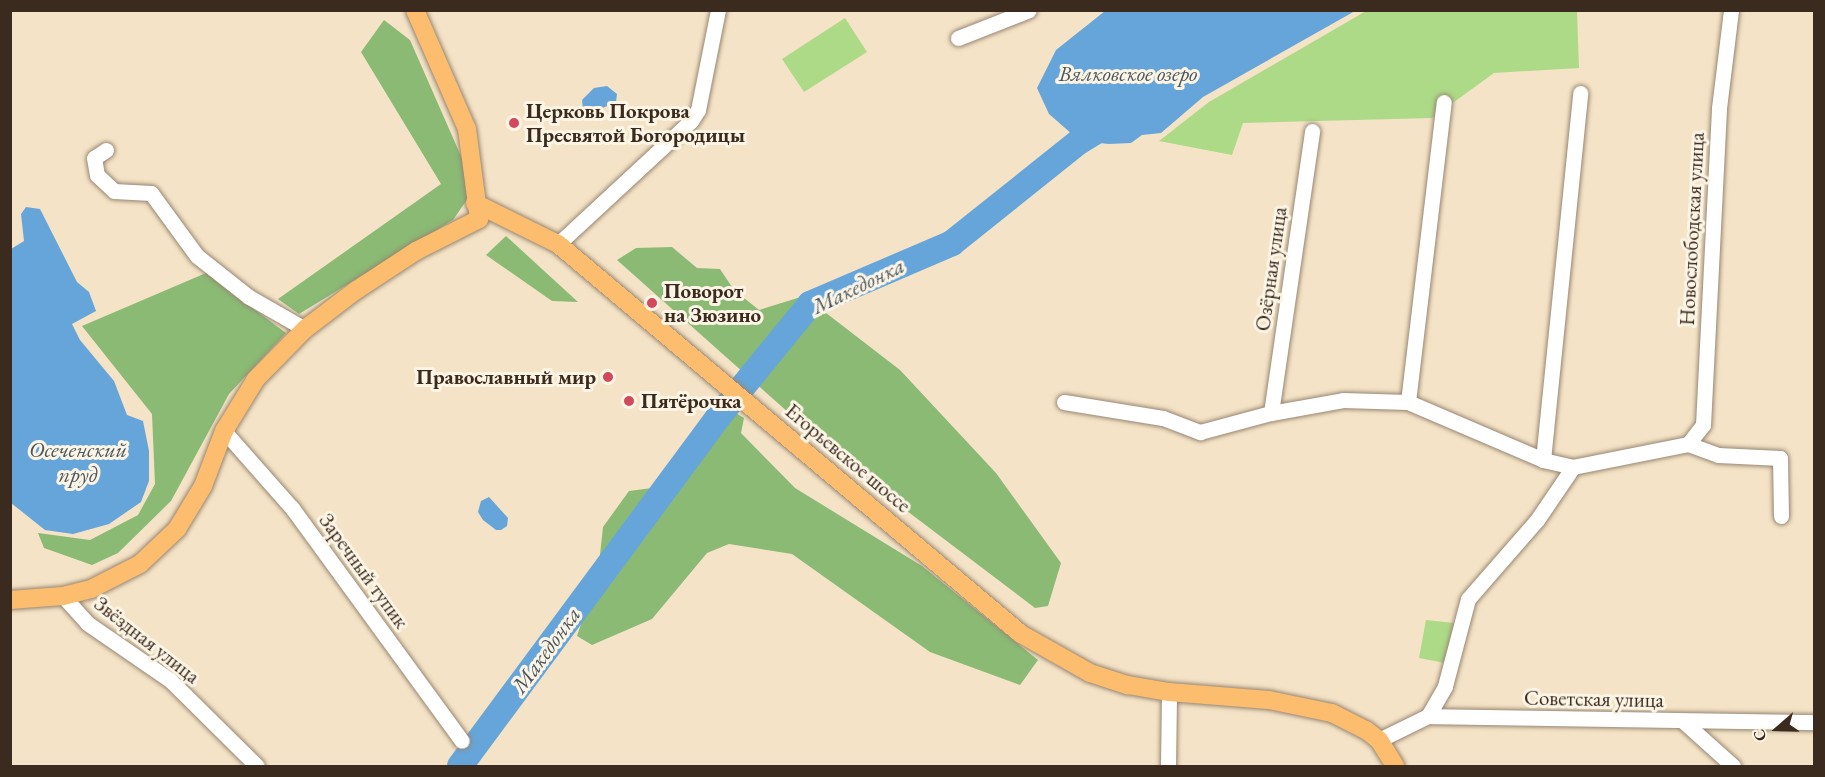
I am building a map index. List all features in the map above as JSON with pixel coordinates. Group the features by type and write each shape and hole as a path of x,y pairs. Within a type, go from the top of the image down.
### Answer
{"main road":[{"path":"10,600 63,596 91,589 140,564 177,529 203,486 224,431 256,379 305,329 355,291 408,257 479,219 475,203 467,129 415,10"},
{"name":"Егорьевское шоссе","path":"475,203 558,244 1022,634 1090,673 1128,685 1169,692 1269,700 1312,707 1352,722 1379,740 1395,766"}],"street":[{"path":"558,244 691,121 698,110 718,10"},
{"path":"958,38 1029,10"},
{"name":"Новослободская улица","path":"1688,444 1703,425 1719,108 1731,10"},
{"path":"1543,460 1580,93"},
{"path":"1408,402 1444,102"},
{"name":"Озёрная улица","path":"1271,413 1312,132"},
{"path":"106,150 94,158 97,176 114,190 151,193 197,256 249,297 305,329"},
{"path":"1064,402 1163,418 1200,432 1271,413 1343,400 1408,402 1543,460 1573,467 1688,444 1718,454 1780,458 1781,516"},
{"name":"Заречный тупик","path":"224,431 292,508 462,741"},
{"path":"1428,716 1445,686 1468,599 1537,520 1573,467"},
{"name":"Звёздная улица","path":"63,596 87,623 170,680 257,766"},
{"path":"1168,766 1169,692"},
{"name":"Советская улица","path":"1379,740 1428,716 1684,722 1815,722"},
{"path":"1684,722 1733,766"}],"green space":[{"path":"1366,11 1577,11 1579,68 1494,73 1432,118 1243,123 1232,155 1159,141 1209,102"},
{"path":"845,18 867,52 804,92 782,59"},
{"path":"384,20 410,40 475,188 453,220 299,314 278,299 441,184 361,52"},
{"path":"506,236 578,302 552,301 486,255"},
{"path":"672,247 697,268 720,269 734,290 759,310 804,296 900,370 996,473 1061,563 1048,606 1035,608 853,470 617,260 636,248"},
{"path":"206,273 286,333 229,394 171,501 118,553 92,565 44,548 38,533 90,540 138,515 155,484 152,414 82,326"},
{"path":"734,412 744,418 741,433 795,488 922,566 1038,660 1020,685 930,652 792,554 729,544 707,553 652,619 592,645 577,636 598,573 603,527 629,491 683,484"},
{"path":"1426,620 1454,623 1445,663 1419,658"}],"water":[{"name":"Вялковское озеро","path":"1105,11 1355,11 1203,97 1161,133 1142,135 1131,143 1109,144 1080,141 1049,114 1037,88 1056,50"},
{"path":"607,86 617,94 616,102 589,114 583,109 582,100 594,88"},
{"name":"Осеченский пруд","path":"26,207 40,209 77,282 89,292 96,311 72,324 80,340 114,381 127,415 143,421 149,451 149,481 141,502 109,524 73,534 45,530 11,503 11,249 24,241 21,214"},
{"path":"489,497 508,518 507,526 501,530 496,530 483,520 478,512 481,501"}],"waterway":[{"name":"Македонка","path":"460,766 718,417 810,304 952,243 1080,141 1110,123"}],"place":[{"name":"Церковь Покрова Пресвятой Богородицы","path":"514,123"},
{"name":"Поворот на Зюзино","path":"652,303"},
{"name":"Православный мир","path":"608,377"},
{"name":"Пятёрочка","path":"629,401"}]}
